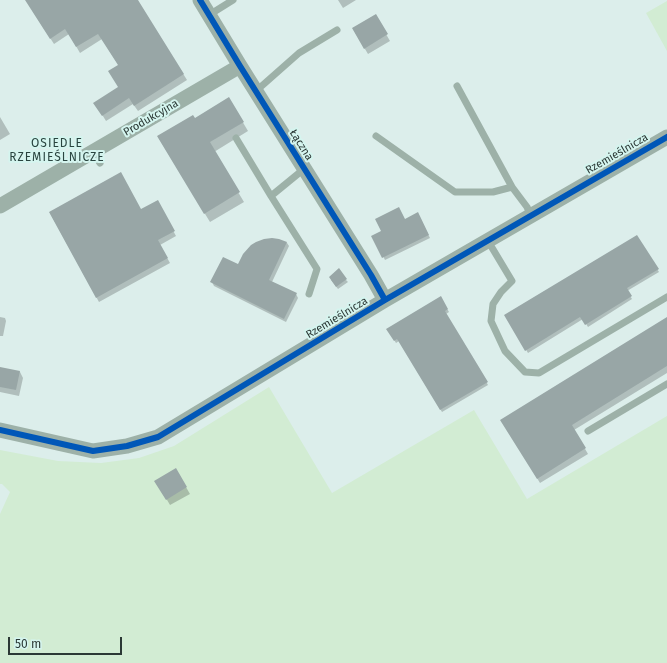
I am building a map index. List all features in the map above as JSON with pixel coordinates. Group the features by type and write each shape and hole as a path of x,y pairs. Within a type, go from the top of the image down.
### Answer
{"street":[{"name":"Łączna","path":"200,0 371,275 385,300"},
{"name":"Produkcyjna","path":"0,206 97,157 240,66"},
{"name":"Rzemieślnicza","path":"0,430 93,451 127,446 158,437 385,300 667,136"}],"lane":[{"path":"210,15 233,0"},
{"path":"256,91 299,53 337,30"},
{"path":"457,86 512,187 531,216"},
{"path":"376,136 455,192 493,192 512,187"},
{"path":"236,138 317,269 309,294"},
{"path":"271,196 304,169"},
{"path":"488,241 512,281 500,292 493,304 491,321 505,351 525,372 539,373 667,297"},
{"path":"588,431 667,384"}],"green space":[{"path":"667,1 667,51 646,13"},
{"path":"269,387 332,493 474,410 527,499 667,416 667,663 0,663 0,514 10,492 2,484 0,484 0,450 58,461 101,463 139,458 174,446"}],"building":[{"path":"25,0 138,0 184,74 134,106 129,98 102,116 93,103 118,87 108,71 118,65 98,34 76,47 65,29 50,39"},
{"path":"376,14 388,34 364,49 352,28"},
{"path":"229,97 244,122 210,142 240,192 204,214 157,136 193,115 195,118"},
{"path":"121,172 141,209 158,200 175,231 158,240 168,258 96,298 49,212"},
{"path":"399,207 405,219 418,212 429,235 382,258 371,236 381,231 375,219"},
{"path":"637,235 659,269 627,288 632,296 585,325 580,317 525,351 504,315"},
{"path":"272,238 287,242 269,280 297,293 284,319 210,282 223,257 238,264 243,254 251,245 264,239"},
{"path":"339,268 347,279 336,287 329,277"},
{"path":"441,296 448,309 445,311 488,382 440,410 397,339 394,341 386,329"},
{"path":"667,317 667,366 572,425 586,448 537,479 500,420"},
{"path":"0,367 20,371 16,390 0,387"},
{"path":"176,468 187,487 166,500 154,481"}],"cycle path":[{"path":"200,0 371,275 385,300"},
{"path":"0,430 93,451 127,446 158,437 385,300 667,137"}],"district":[{"name":"OSIEDLE RZEMIEŚLNICZE","path":"57,151"}]}
